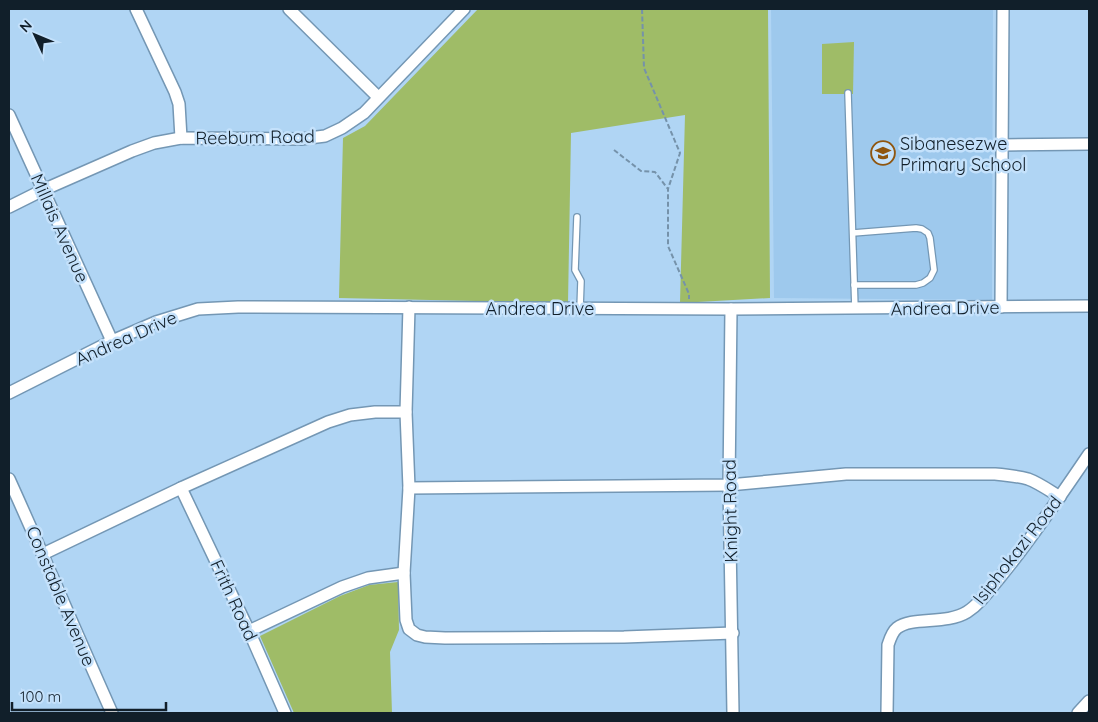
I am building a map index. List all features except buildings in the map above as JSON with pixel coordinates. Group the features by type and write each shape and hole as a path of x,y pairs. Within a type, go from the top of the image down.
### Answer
{"street":[{"path":"136,9 175,92 179,104 181,138"},
{"path":"289,9 378,97"},
{"name":"Reebum Road","path":"9,207 132,150 154,143 181,138 301,139 325,136 342,128 364,112 464,9"},
{"path":"1001,307 1003,9"},
{"name":"Millais Avenue","path":"9,115 112,341"},
{"path":"1002,145 1089,144"},
{"name":"Andrea Drive","path":"9,393 112,341 156,322 198,309 238,306 855,309 1089,306"},
{"path":"409,307 406,412 409,488 404,573 406,620 409,629 416,635 425,637 586,638 732,633"},
{"name":"Knight Road","path":"731,309 729,485 733,713"},
{"path":"43,554 181,488 342,418 350,415 375,412 406,412"},
{"name":"Isiphokazi Road","path":"887,713 888,645 896,628 906,624 955,617 967,612 981,601 1060,497 1089,454"},
{"path":"409,488 729,485 846,474 995,474 1027,479 1060,497"},
{"name":"Constable Avenue","path":"9,479 112,713"},
{"name":"Frith Road","path":"181,488 249,631 285,713"},
{"path":"249,631 342,587 368,578 404,573"},
{"path":"1078,713 1089,701"}],"lane":[{"path":"848,93 855,309"},
{"path":"577,217 575,270 581,281 580,309"},
{"path":"853,233 922,229 928,232 930,238 934,270 930,278 916,285 854,284"}],"path":[{"path":"642,9 644,68 680,153 668,189 668,246 689,294 690,309"},
{"path":"614,150 641,171 655,172 668,189"}],"shaded area":[{"name":"Sibanesezwe Primary School","path":"771,9 993,9 992,300 774,298"}],"green space":[{"path":"478,9 768,9 770,298 680,303 685,115 571,133 568,303 339,298 343,138 365,126"},
{"path":"854,42 853,94 822,94 822,44"},
{"path":"398,582 399,630 390,652 392,713 294,713 260,636 340,596 369,585"}],"place":[{"name":"Sibanesezwe Primary School","path":"883,153"}]}
